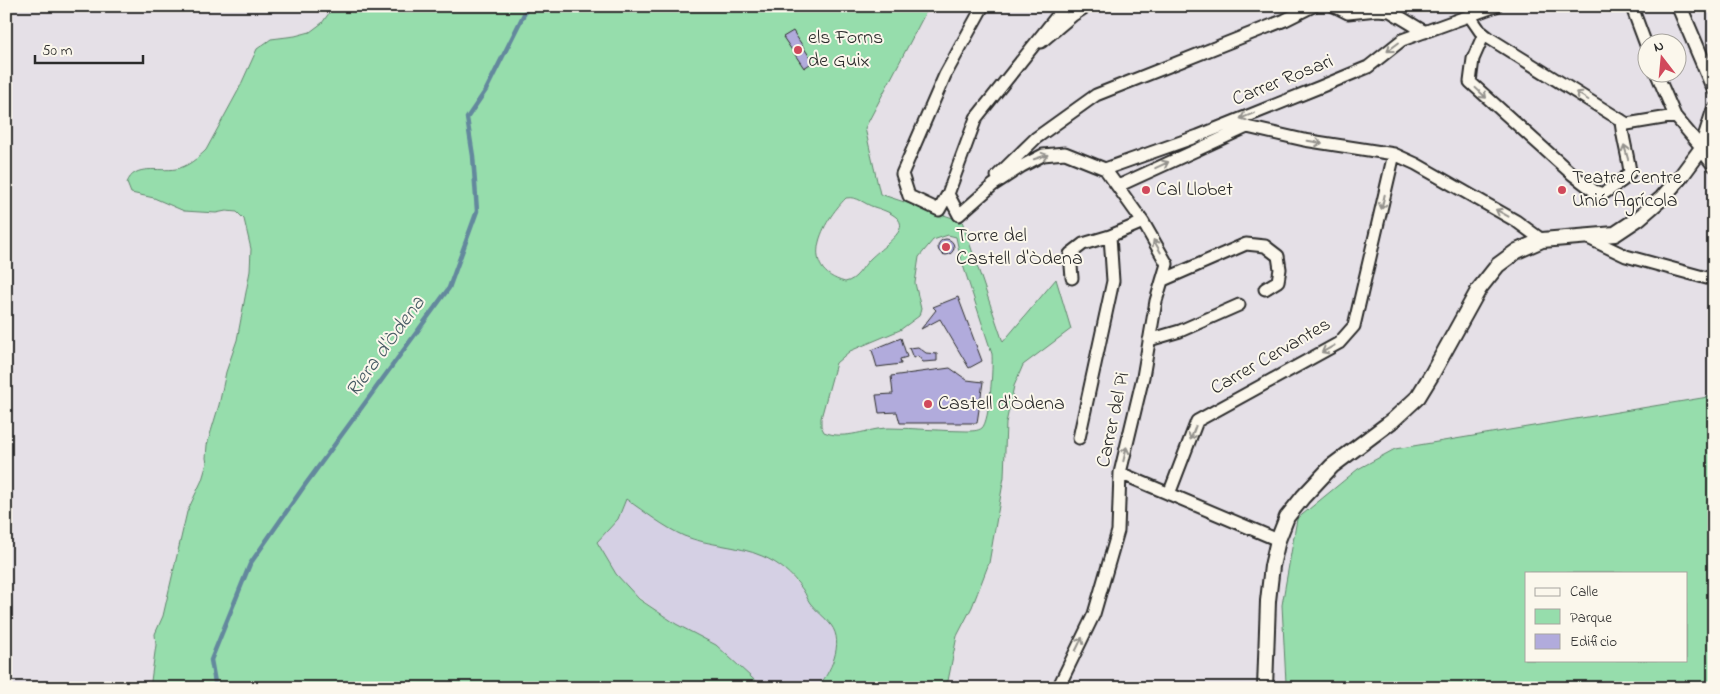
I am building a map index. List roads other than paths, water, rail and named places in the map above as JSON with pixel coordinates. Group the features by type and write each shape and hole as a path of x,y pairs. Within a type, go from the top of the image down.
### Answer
{"street":[{"path":"983,6 945,75 902,174 909,196 939,210 948,194 976,118 1065,6"},
{"path":"1030,50 1087,6"},
{"path":"973,203 1036,138 1096,96 1285,20 1314,6"},
{"path":"1334,6 1348,13 1376,10 1390,11 1425,32"},
{"name":"Carrer Rosari","path":"1105,169 1198,136 1368,67 1402,40 1425,32 1470,10 1496,6"},
{"path":"1633,6 1641,32"},
{"path":"1679,6 1714,88"},
{"path":"1470,10 1480,31 1484,34 1627,124 1675,116"},
{"path":"1484,34 1473,59 1470,82 1594,192 1603,194 1630,172 1623,141 1621,120"},
{"path":"1660,82 1675,116 1714,164"},
{"path":"1265,688 1268,600 1272,566 1278,540 1286,518 1332,466 1392,421 1418,397 1478,289 1498,265 1517,251 1542,240 1616,234 1639,218 1662,198 1702,148 1714,111"},
{"path":"1118,186 1247,127 1304,140 1394,154 1416,164 1516,221 1542,240"},
{"path":"948,194 959,215 993,185 1043,155 1065,153 1105,169"},
{"name":"Carrer Cervantes","path":"1169,494 1197,421 1339,343 1354,326 1394,154"},
{"name":"Carrer del Pi","path":"1058,688 1094,614 1118,531 1120,473 1143,377 1156,301 1167,264 1142,222 1105,169"},
{"path":"1072,278 1070,254 1083,244 1110,236 1142,222"},
{"path":"1080,438 1113,281 1110,236"},
{"path":"1584,236 1626,256 1714,280"},
{"path":"1163,280 1246,244 1266,246 1278,256 1280,269 1278,281 1265,289"},
{"path":"1149,340 1180,331 1239,305"},
{"path":"1120,473 1278,540"}],"waterway":[{"name":"Riera d'Òdena","path":"216,688 211,660 250,564 305,485 449,288 477,211 473,156 467,118 486,90 528,6"}],"place":[{"name":"els Forns de Guix","path":"798,50"},
{"name":"Cal Llobet","path":"1146,190"},
{"name":"Teatre Centre Unió Agrícola","path":"1562,190"},
{"name":"Torre del Castell d'Òdena","path":"946,247"},
{"name":"Castell d'Òdena","path":"928,404"}]}
